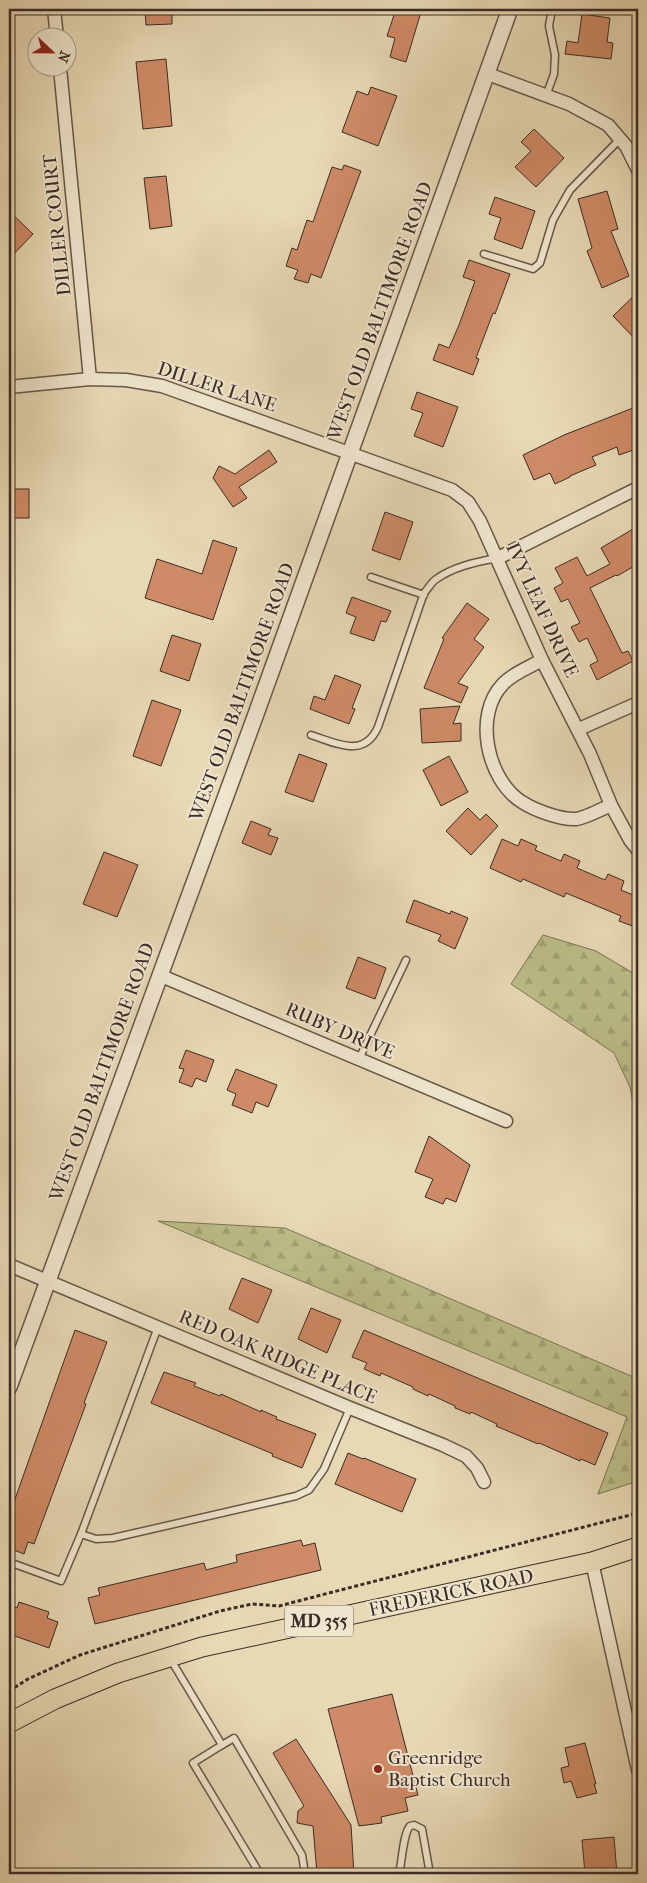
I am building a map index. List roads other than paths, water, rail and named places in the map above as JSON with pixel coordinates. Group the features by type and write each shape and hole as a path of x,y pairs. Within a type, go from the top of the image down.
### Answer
{"main road":[{"name":"FREDERICK ROAD","path":"9,1723 55,1699 118,1673 202,1646 592,1562 638,1547"},
{"path":"9,1716 55,1699"}],"street":[{"path":"54,9 56,28"},
{"name":"WEST OLD BALTIMORE ROAD","path":"9,1387 256,714 510,9"},
{"path":"488,74 587,113 608,125 626,146 638,170"},
{"name":"DILLER COURT","path":"61,78 90,379"},
{"name":"DILLER LANE","path":"9,387 90,379 126,380 162,386 349,452"},
{"name":"IVY LEAF DRIVE","path":"349,452 452,490 468,502 480,521 498,558 542,660 579,729 611,805 630,840 638,850"},
{"path":"498,558 638,488"},
{"path":"542,660 503,684 493,699 485,729 496,771 506,787 520,802 536,810 556,816 577,819 611,805"},
{"path":"579,729 638,704"},
{"name":"RUBY DRIVE","path":"159,975 506,1121"},
{"name":"RED OAK RIDGE PLACE","path":"9,1264 466,1456 477,1468 484,1482"},
{"path":"592,1562 638,1770"}],"lane":[{"path":"546,96 554,74 555,56 549,26 552,9"},
{"path":"484,254 533,269 540,263 553,220 570,190 620,139"},
{"path":"311,735 348,746 361,746 375,735 424,596 434,580 476,562 498,558"},
{"path":"371,577 424,596"},
{"path":"359,1059 406,960"},
{"path":"9,1562 61,1581 81,1534 158,1327"},
{"path":"81,1534 96,1539 113,1538 296,1496 309,1490 324,1469 350,1408"},
{"path":"169,1657 222,1745"},
{"path":"260,1874 193,1763 234,1738 302,1855 305,1874"},
{"path":"398,1874 403,1858 405,1834 410,1826 414,1825 422,1829 430,1874"}],"place":[{"name":"Greenridge Baptist Church","path":"378,1769"}]}
